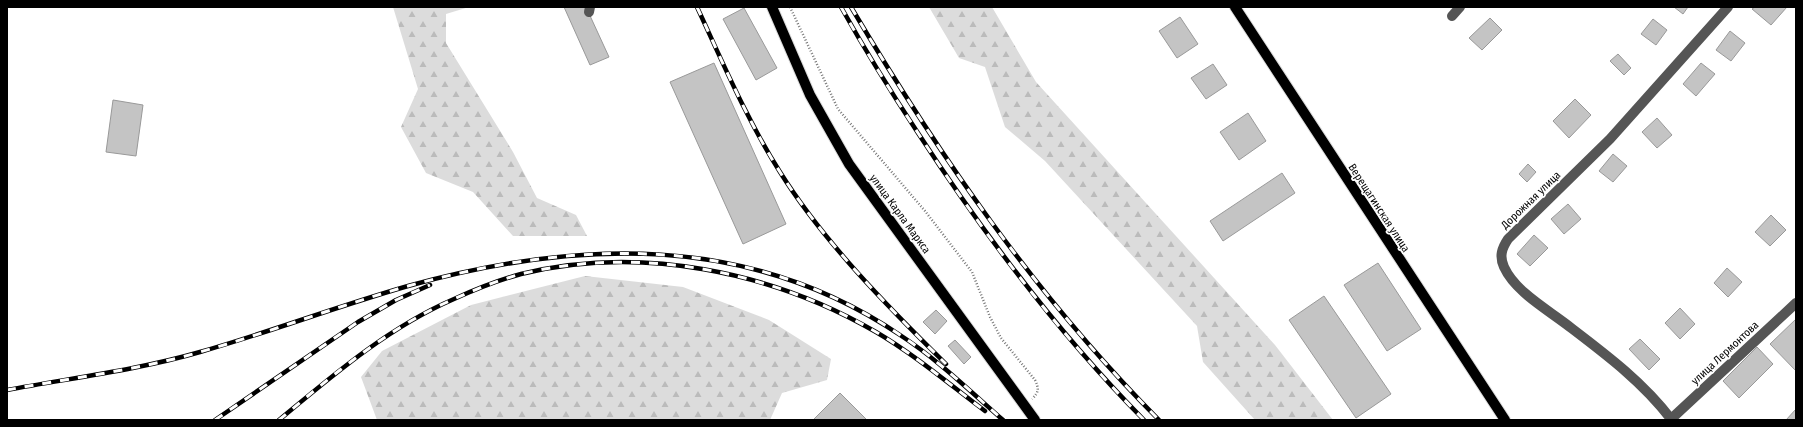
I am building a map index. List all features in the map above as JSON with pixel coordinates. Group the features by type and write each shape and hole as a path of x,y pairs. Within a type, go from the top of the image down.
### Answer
{"main road":[{"name":"улица Карла Маркса","path":"772,7 810,95 842,153 1035,420"},
{"name":"Верещагинская улица","path":"1235,7 1505,420"}],"street":[{"path":"1452,16 1460,7"},
{"name":"Дорожная улица","path":"1671,420 1654,396 1633,377 1521,289 1504,267 1501,258 1502,248 1508,239 1610,139 1728,7"},
{"name":"улица Лермонтова","path":"1671,420 1796,303"}],"path":[{"path":"790,7 838,109 925,211 972,272 990,317 1001,338 1035,380 1038,388 1037,394 1032,399 1023,403"}],"green space":[{"path":"393,7 469,7 446,14 446,43 513,152 537,198 576,215 587,236 513,236 473,192 426,173 401,127 418,89"},
{"path":"929,7 992,7 1036,82 1275,345 1333,420 1255,420 1203,362 1197,326 1045,161 1005,127 985,67 959,58"},
{"path":"585,276 683,287 769,320 831,359 827,380 782,393 770,420 377,420 361,377 382,351 471,305"}],"building":[{"path":"564,7 586,7 609,57 590,65"},
{"path":"1674,7 1688,7 1683,14"},
{"path":"1755,7 1787,7 1771,25 1752,9"},
{"path":"744,8 777,68 756,80 723,19"},
{"path":"1180,17 1198,44 1177,58 1159,31"},
{"path":"1490,18 1502,30 1482,50 1469,38"},
{"path":"1653,19 1667,30 1656,45 1641,34"},
{"path":"1730,31 1745,43 1731,61 1716,50"},
{"path":"1618,54 1631,68 1624,75 1610,61"},
{"path":"714,63 786,224 743,244 670,82"},
{"path":"1701,63 1715,74 1696,96 1683,84"},
{"path":"1213,64 1227,85 1206,99 1191,78"},
{"path":"1575,99 1591,115 1569,138 1553,121"},
{"path":"113,100 143,105 136,156 106,152"},
{"path":"1248,113 1266,141 1239,160 1220,132"},
{"path":"1657,118 1672,135 1657,148 1642,132"},
{"path":"1613,154 1627,166 1613,182 1599,171"},
{"path":"1528,164 1536,172 1527,182 1519,174"},
{"path":"1282,173 1295,193 1223,241 1210,221"},
{"path":"1568,204 1581,219 1564,234 1551,219"},
{"path":"1771,215 1786,230 1770,246 1755,232"},
{"path":"1534,235 1548,248 1530,266 1517,254"},
{"path":"1378,263 1421,329 1387,351 1344,285"},
{"path":"1727,268 1742,282 1728,297 1714,283"},
{"path":"1324,296 1391,394 1356,418 1289,320"},
{"path":"1680,308 1695,324 1680,339 1665,323"},
{"path":"936,310 947,321 935,334 923,322"},
{"path":"1796,319 1796,371 1770,344"},
{"path":"1640,339 1660,359 1649,370 1629,349"},
{"path":"955,340 971,357 964,364 948,346"},
{"path":"1757,347 1773,364 1739,398 1723,381"},
{"path":"840,393 867,420 813,420"},
{"path":"1796,409 1796,420 1786,420"}],"railway":[{"path":"697,7 757,132 797,198 857,272 946,364"},
{"path":"841,7 908,118 969,209 996,246 1052,318 1112,387 1144,420"},
{"path":"851,7 919,117 992,223 1072,324 1114,373 1159,420"},
{"path":"7,390 129,369 177,358 252,336 408,286 472,270 535,259 599,254 661,255 723,262 783,278 842,302 914,344 1003,420"},
{"path":"279,420 362,353 407,323 430,310 488,285 521,274 566,266 612,262 658,264 704,269 749,279 793,293 835,311 876,332 918,360 985,411"},
{"path":"215,420 358,322 396,300 430,285"}]}
